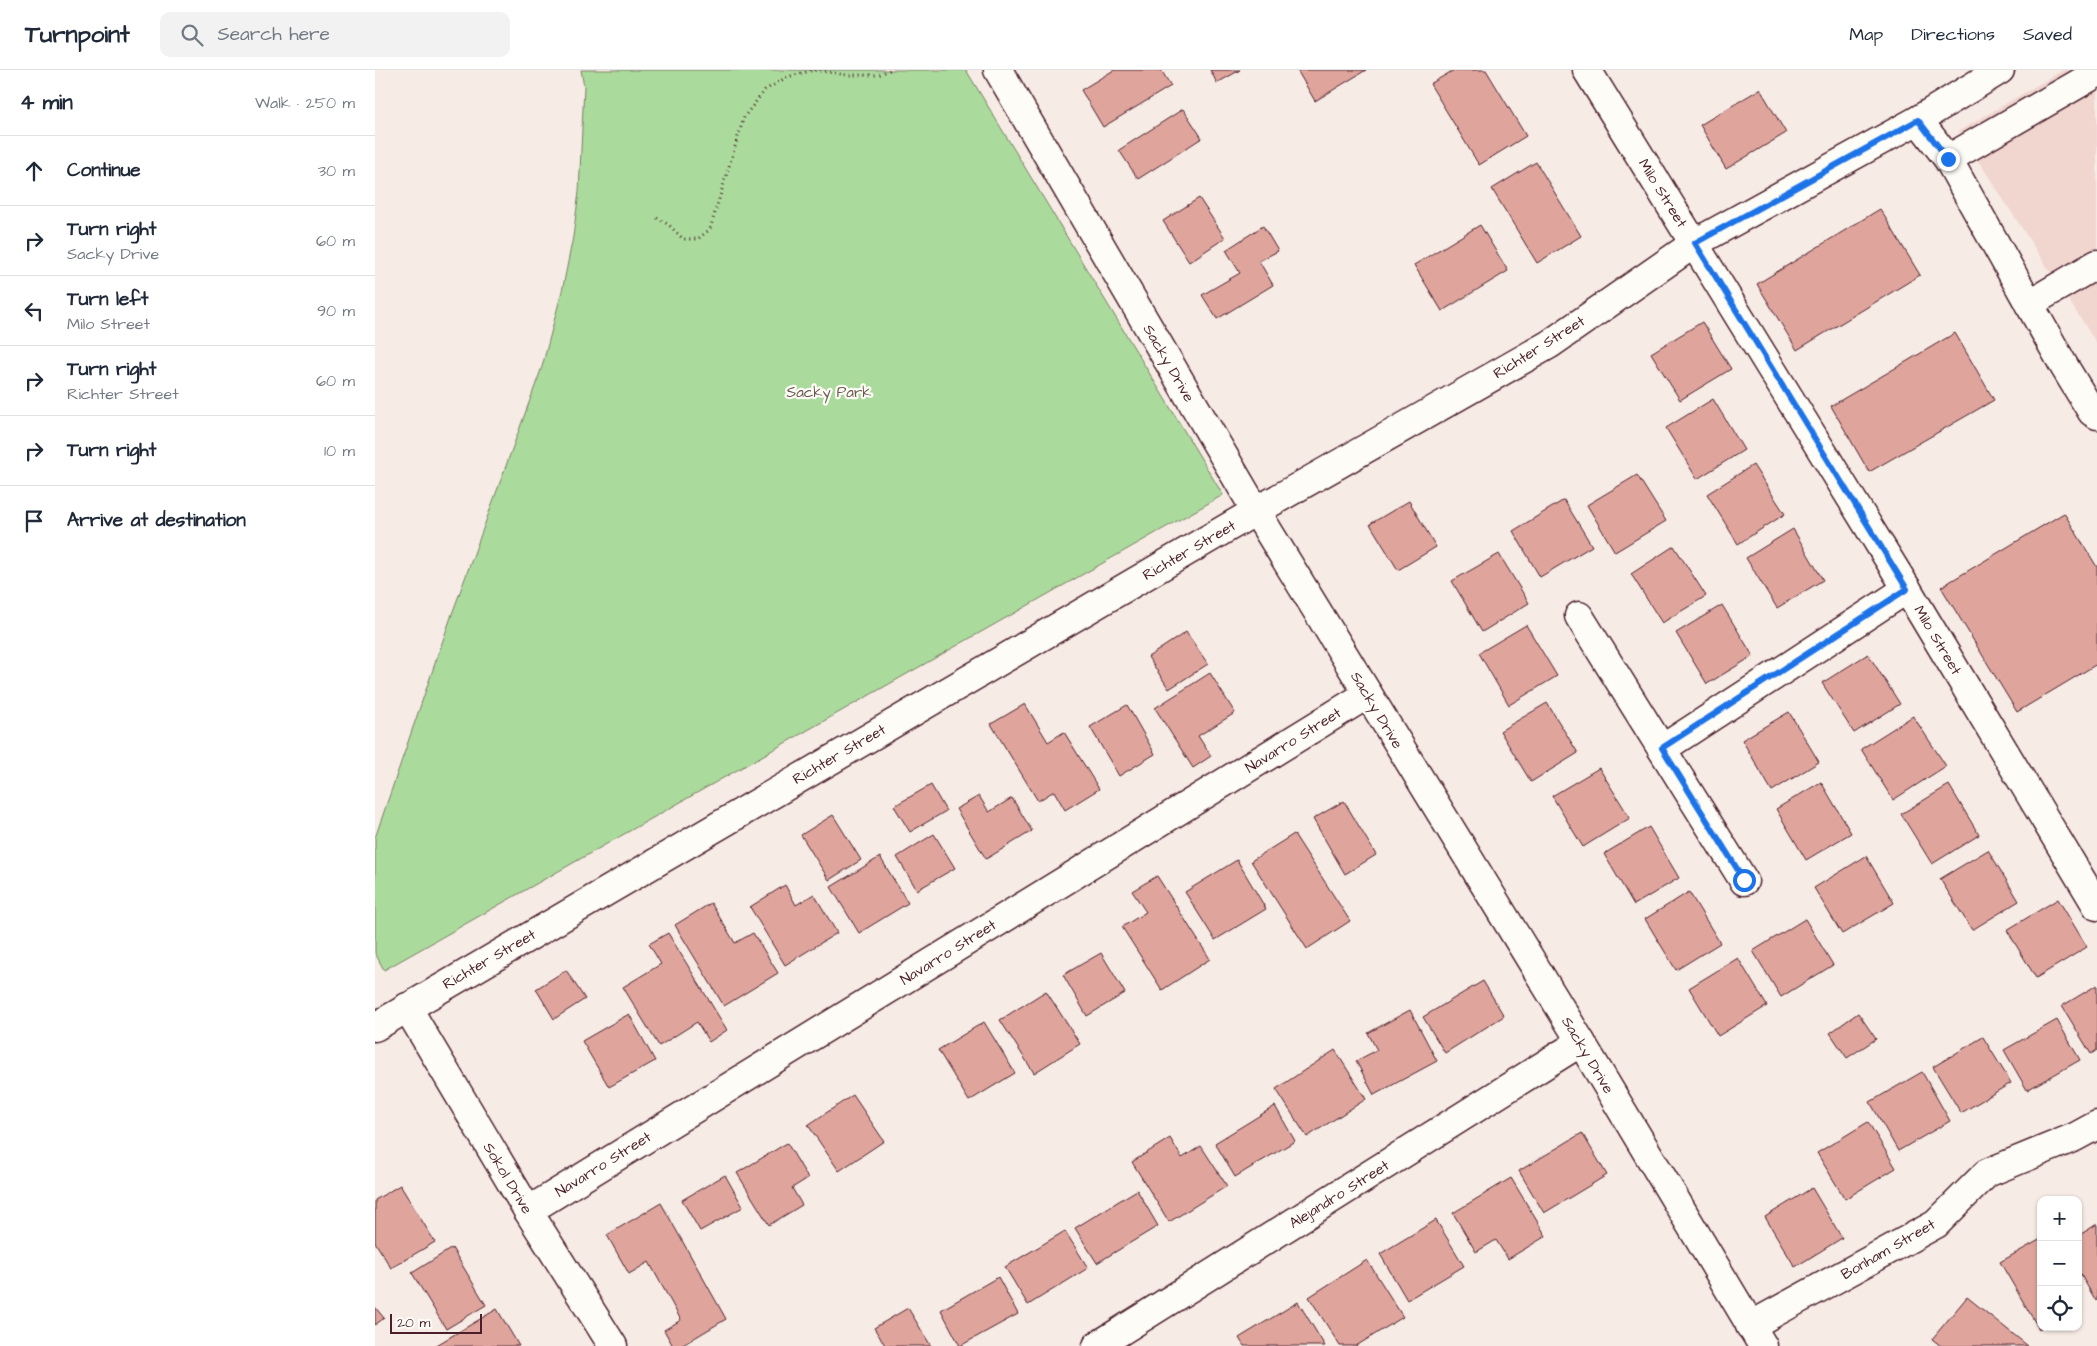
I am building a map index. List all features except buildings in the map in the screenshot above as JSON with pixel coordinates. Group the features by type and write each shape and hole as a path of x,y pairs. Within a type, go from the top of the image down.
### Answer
{"street":[{"name":"Sacky Drive","path":"998,70 1256,511 1581,1042 1757,1336"},
{"name":"Milo Street","path":"1587,70 1907,589 2097,906"},
{"name":"Richter Street","path":"375,1026 1256,511 1550,344 1695,243 1918,120 2000,70"},
{"path":"1948,159 2097,73"},
{"path":"1918,120 1948,159 2029,304 2092,412 2097,416"},
{"path":"2029,304 2097,264"},
{"path":"1662,748 1907,589"},
{"path":"1579,616 1744,880"},
{"name":"Navarro Street","path":"527,1210 1368,694"},
{"name":"Sokol Drive","path":"407,1007 527,1210 613,1346"},
{"name":"Alejandro Street","path":"1097,1346 1581,1042"},
{"name":"Bonham Street","path":"1757,1336 1936,1224 1987,1173 2075,1137 2097,1125"}],"path":[{"path":"657,218 669,225 683,239 698,239 710,229 744,117 765,90 787,77 814,70 847,75 878,75 890,70"}],"shaded area":[{"path":"2063,70 2097,70 2097,344 1959,131"}],"green space":[{"name":"Sacky Park","path":"581,70 966,70 1223,495 384,970 375,953 375,838 452,614 542,367 563,287 573,237 579,192 584,87"}],"route":[{"path":"1744,880 1662,748 1907,589 1695,243 1918,120 1948,159"}]}
